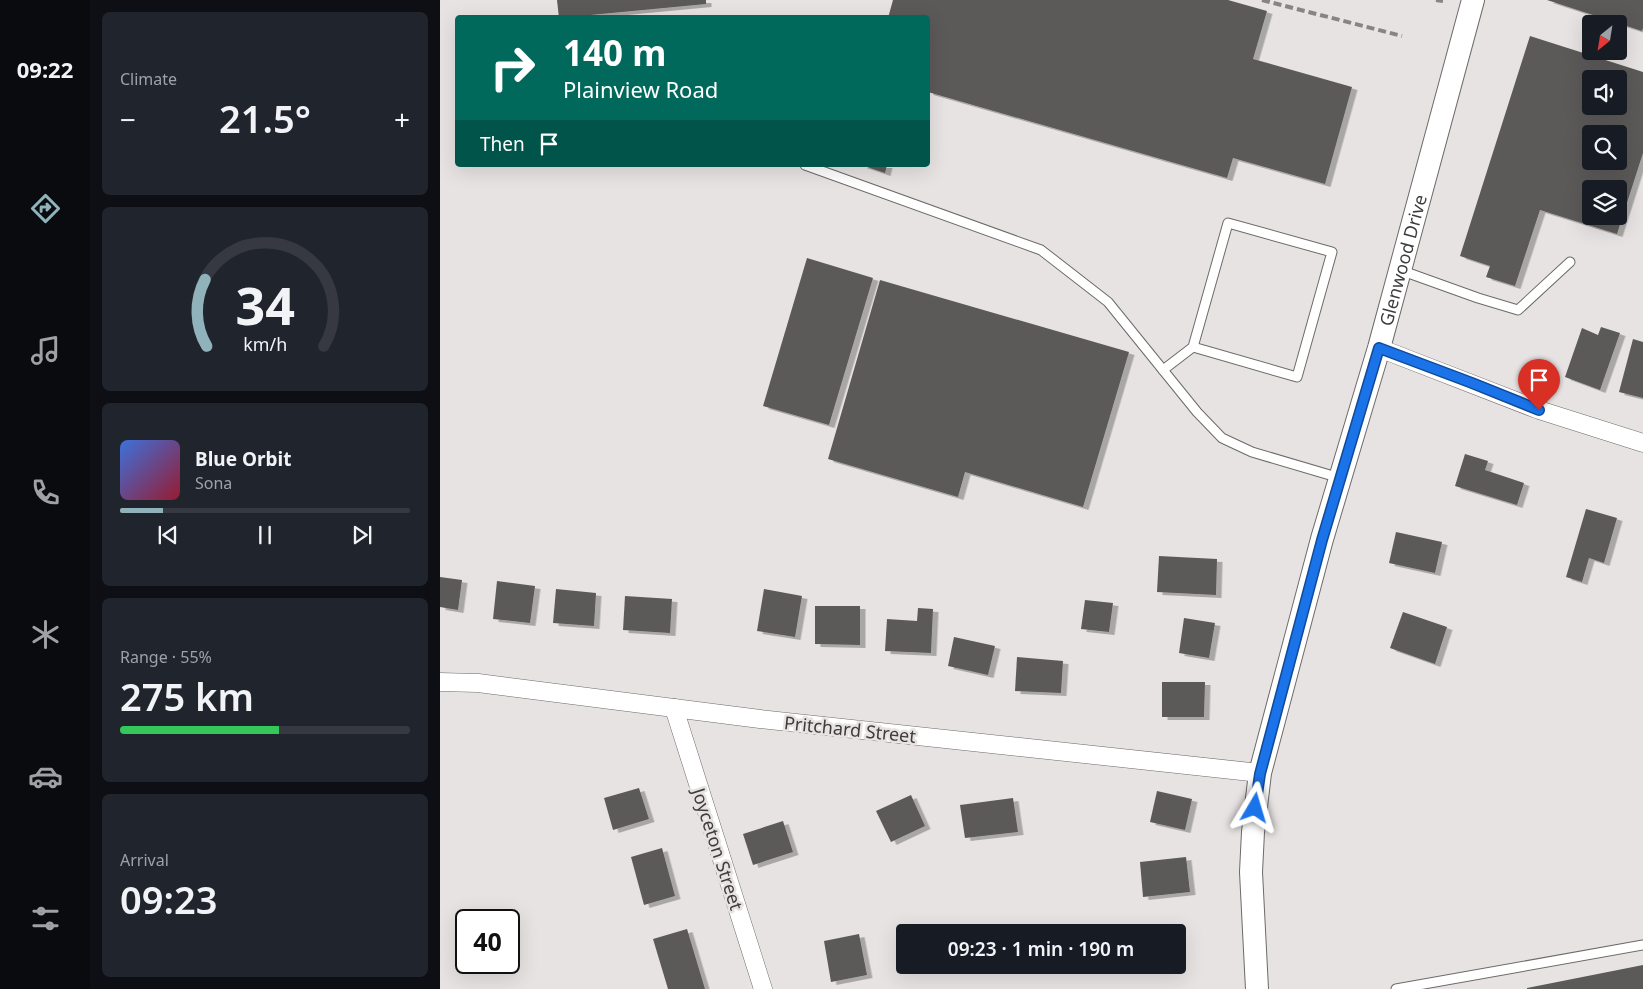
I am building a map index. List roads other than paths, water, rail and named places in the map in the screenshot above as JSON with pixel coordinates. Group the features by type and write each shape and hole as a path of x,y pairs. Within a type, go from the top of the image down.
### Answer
{"street":[{"name":"Glenwood Drive","path":"1257,989 1251,872 1253,832 1260,774 1322,540 1379,348 1473,0"},
{"path":"1379,348 1539,410 1643,443"},
{"name":"Pritchard Street","path":"440,682 478,683 760,719 1260,774"},
{"name":"Joyceton Street","path":"674,708 763,989"}],"lane":[{"path":"810,167 1041,250 1108,302 1163,370 1222,438 1252,452 1340,478"},
{"path":"1163,370 1193,347 1228,223 1332,252 1297,376 1193,347"},
{"path":"1400,270 1518,310 1570,262"},
{"path":"1396,989 1643,945"}],"railway":[{"path":"1262,0 1402,36"},
{"path":"1436,0 1443,1"}]}
